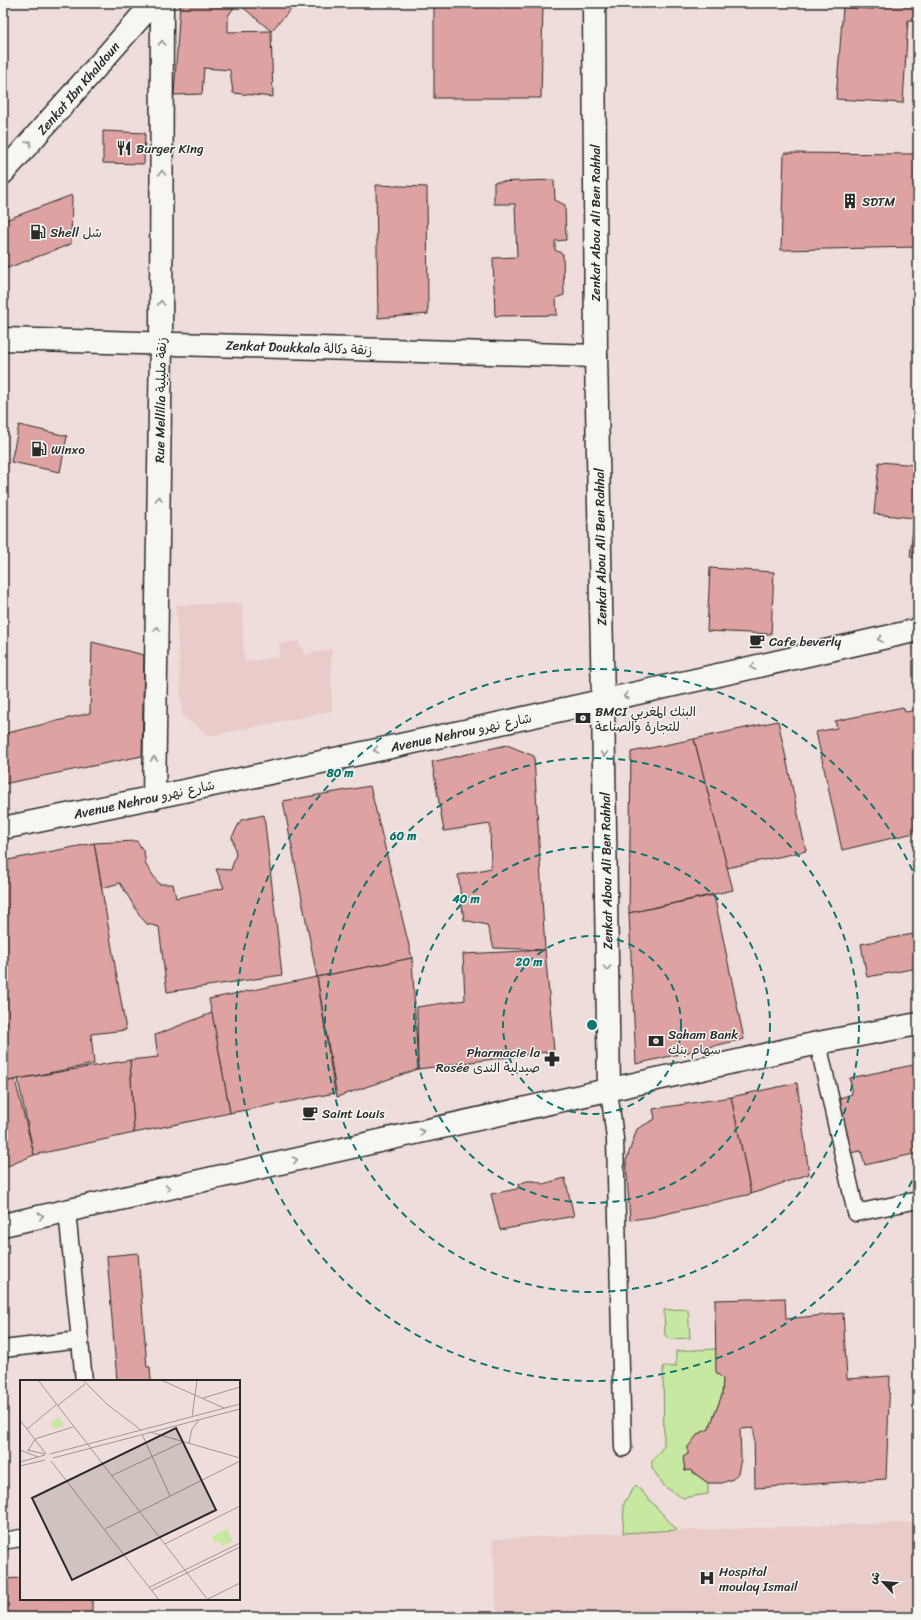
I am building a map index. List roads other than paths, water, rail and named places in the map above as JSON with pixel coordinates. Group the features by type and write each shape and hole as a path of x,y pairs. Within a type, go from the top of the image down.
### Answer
{"street":[{"name":"Zenkat Ibn Khaldoun","path":"3,172 153,3"},
{"name":"Rue Mellilia زنقة مليلية","path":"154,798 161,342 162,3"},
{"name":"Zenkat Abou Ali Ben Rahhal","path":"594,3 596,356 609,1090"},
{"name":"Zenkat Doukkala زنقة دكالة","path":"3,339 161,342 596,356"},
{"name":"Avenue Nehrou شارع نهرو","path":"3,828 154,798 603,701 918,630"},
{"path":"3,1225 818,1043 918,1024"}],"lane":[{"path":"818,1043 856,1213 918,1200"},
{"path":"609,1090 615,1139 623,1448"},
{"path":"67,1211 84,1380"},
{"path":"3,1349 80,1340"},
{"path":"3,1541 20,1538"}],"place":[{"name":"Burger King","path":"124,148"},
{"name":"SDTM","path":"850,201"},
{"name":"Shell شل","path":"38,232"},
{"name":"Winxo","path":"39,449"},
{"name":"Cafe beverly","path":"757,641"},
{"name":"BMCI البنك المغربي للتجارة والصناعة","path":"583,718"},
{"name":"Saham Bank سهام بنك","path":"656,1041"},
{"name":"Pharmacie la Rosée صيدلية الندى","path":"552,1059"},
{"name":"Saint Louis","path":"310,1113"},
{"name":"Hospital moulay Ismail","path":"707,1578"}]}
